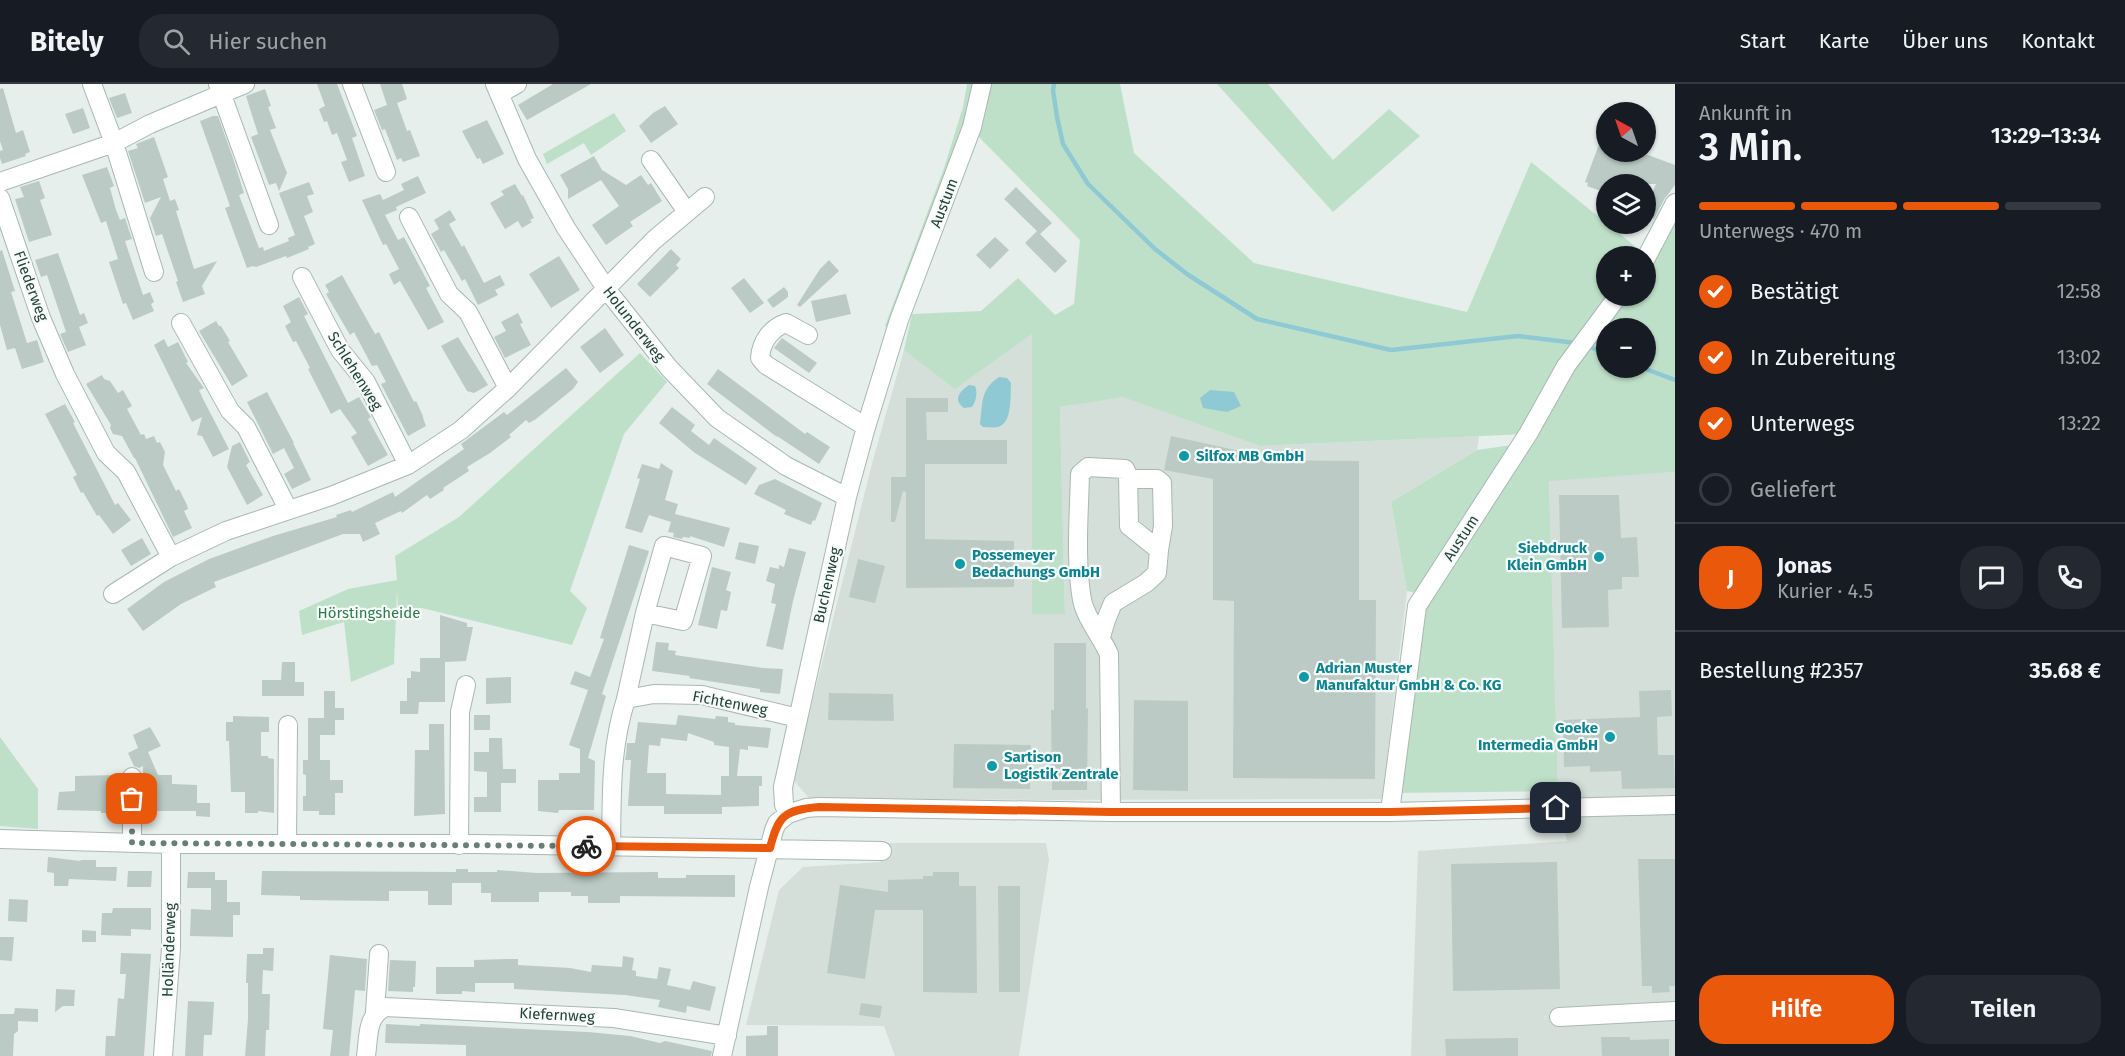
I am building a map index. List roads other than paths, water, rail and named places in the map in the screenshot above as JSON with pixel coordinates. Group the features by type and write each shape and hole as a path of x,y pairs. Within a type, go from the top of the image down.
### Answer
{"street":[{"path":"92,84 114,143 154,272"},
{"path":"0,182 114,143 220,88 245,84"},
{"path":"352,84 386,172"},
{"path":"497,89 517,84"},
{"name":"Austum","path":"899,320 972,127 982,84"},
{"path":"220,88 269,225"},
{"name":"Holunderweg","path":"497,89 527,159 566,228 607,290 669,368 717,418 786,466 847,497"},
{"path":"651,160 687,212"},
{"name":"Fliederweg","path":"0,198 42,318 65,374 106,453 126,472 171,556"},
{"path":"113,594 171,556 226,531 331,496 408,465 461,430 508,388 654,240 705,198"},
{"path":"1652,246 1675,203"},
{"path":"409,217 449,294 468,312 508,388"},
{"name":"Schlehenweg","path":"302,277 340,350 366,382 408,465"},
{"name":"Austum","path":"1390,812 1417,606 1528,434 1566,366 1611,306"},
{"name":"Buchenweg","path":"788,814 784,805 783,786 847,497 899,320"},
{"path":"181,322 230,411 246,427 288,509"},
{"path":"808,335 786,323 778,326 770,332 760,349 760,358 766,365 866,427"},
{"path":"1111,812 1109,654 1083,601 1079,563 1080,474 1088,467 1125,469 1128,479 1129,526 1159,550"},
{"path":"1101,637 1113,603 1146,583 1157,573 1163,526 1162,483 1157,478 1128,479"},
{"path":"611,846 612,763 617,727 626,699 645,613"},
{"path":"459,844 460,712 466,685"},
{"name":"Fichtenweg","path":"626,699 654,694 702,695 798,718"},
{"path":"287,844 288,724"},
{"path":"132,777 132,843"},
{"path":"722,1056 777,823 788,814 806,808 1111,812 1390,812 1675,805"},
{"path":"0,839 171,844 459,844 882,851"},
{"name":"Holländerweg","path":"163,1056 171,948 171,844"},
{"path":"366,1056 371,1022 380,1010 379,954"},
{"name":"Kiefernweg","path":"380,1010 614,1018 727,1036"},
{"path":"1559,1017 1675,1011"}],"water":[{"path":"999,377 1007,378 1011,383 1008,414 1003,424 998,427 983,427 980,424 985,392"},
{"path":"969,385 975,386 975,402 972,407 964,408 958,399 960,393"},
{"path":"1210,390 1234,392 1241,406 1227,412 1203,408 1200,398"}],"waterway":[{"path":"1054,84 1057,117 1063,144 1088,184 1155,249 1187,274 1257,319 1391,350 1518,336 1576,343"},
{"path":"1587,346 1596,349"},
{"path":"1656,373 1675,380"}],"place":[{"name":"Silfox MB GmbH","path":"1184,456"},
{"name":"Siebdruck Klein GmbH","path":"1599,557"},
{"name":"Possemeyer Bedachungs GmbH","path":"960,564"},
{"name":"Adrian Muster Manufaktur GmbH & Co. KG","path":"1304,677"},
{"name":"Goeke Intermedia GmbH","path":"1610,737"},
{"name":"Sartison Logistik Zentrale","path":"992,766"}],"park label":[{"name":"Hörstingsheide","path":"369,613"}]}
